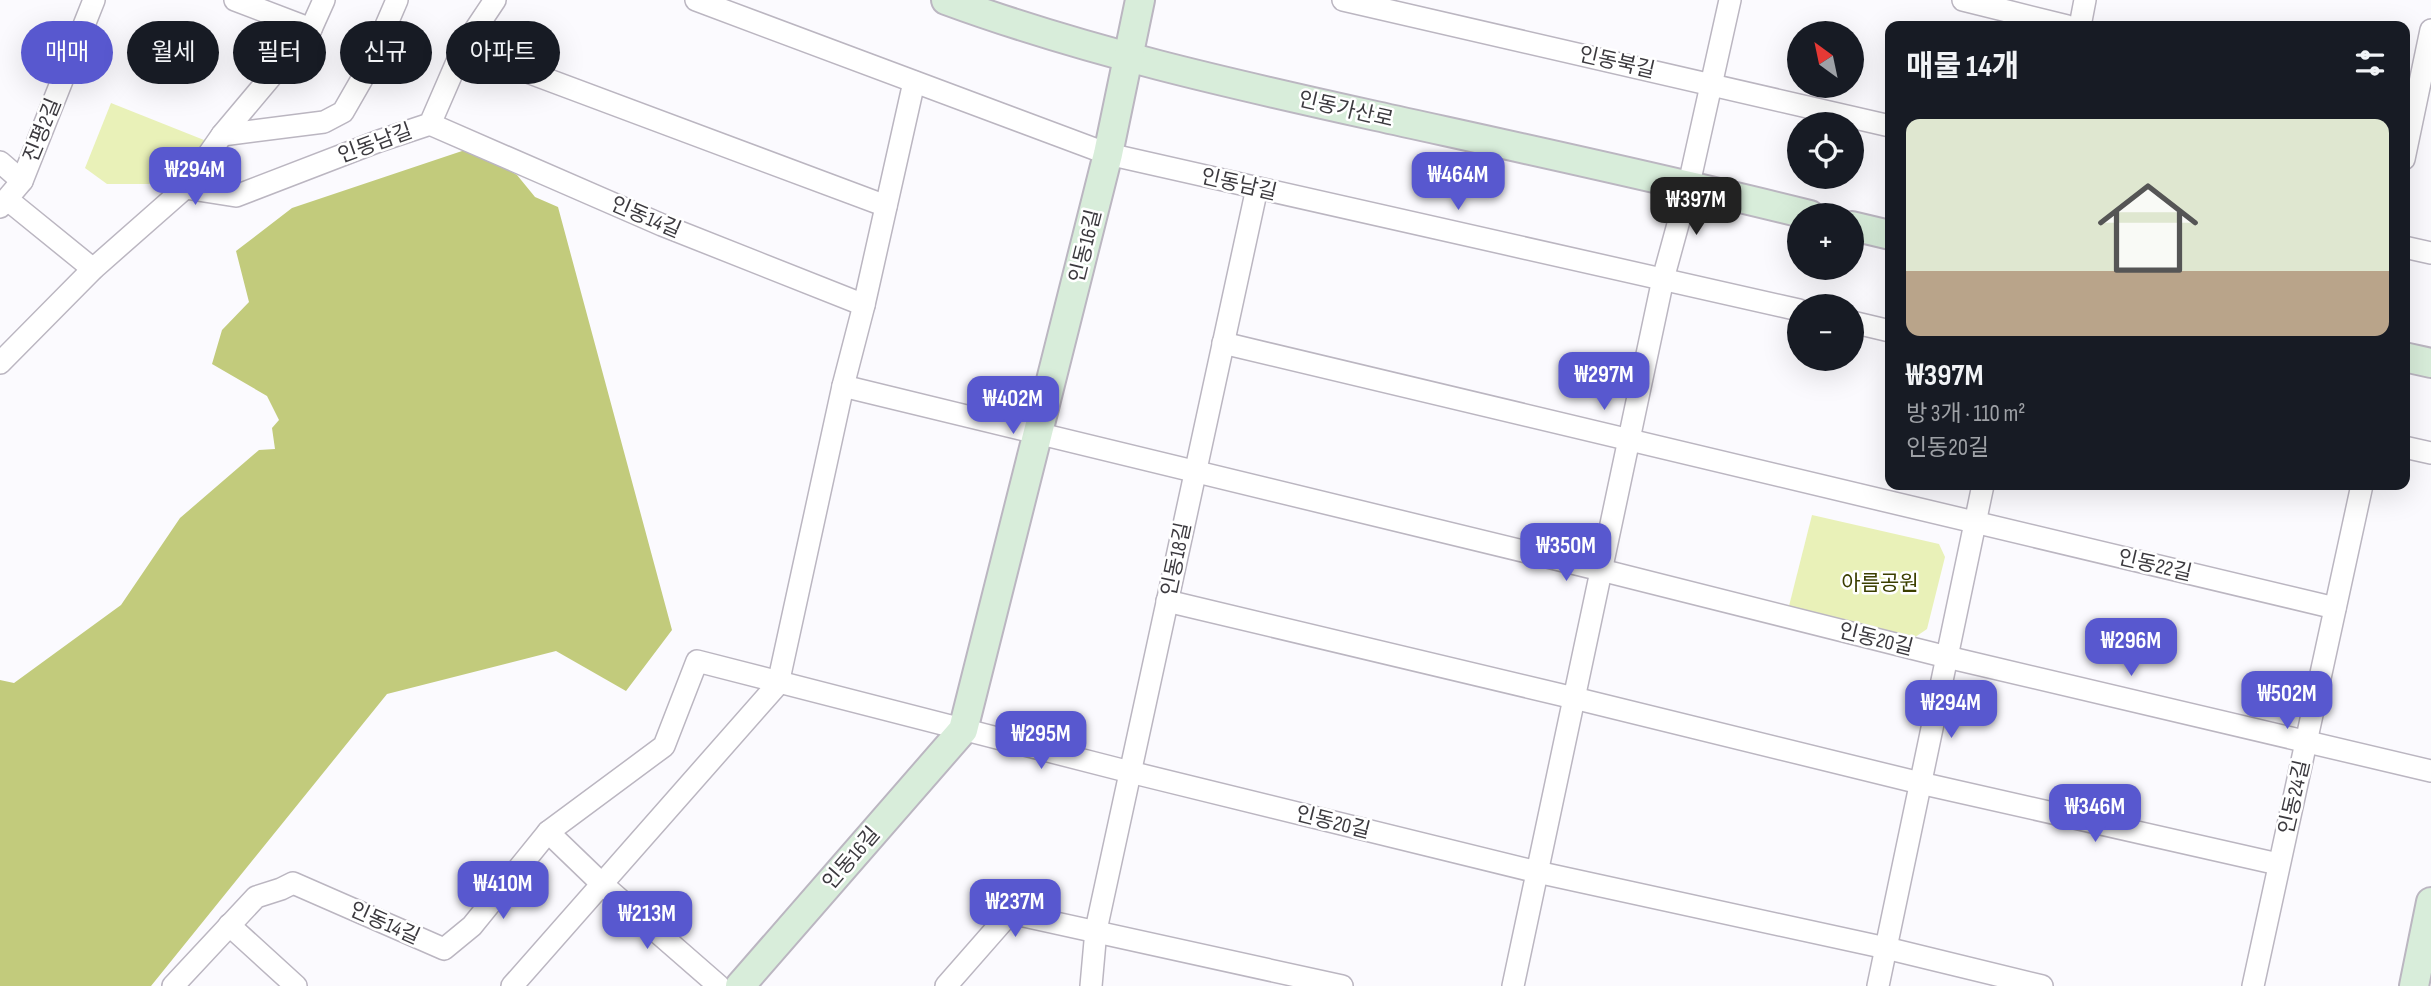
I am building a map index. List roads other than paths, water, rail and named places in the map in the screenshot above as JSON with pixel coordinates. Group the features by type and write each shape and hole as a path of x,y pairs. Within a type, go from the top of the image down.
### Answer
{"street":[{"name":"진평2길","path":"4,204 22,181 94,0"},
{"path":"235,0 290,21"},
{"path":"315,21 324,0"},
{"name":"인동남길","path":"222,135 324,122 343,112 366,72 397,0"},
{"name":"인동남길","path":"481,21 495,0"},
{"name":"인동남길","path":"696,0 1108,154 1787,307"},
{"name":"인동가산로","path":"946,0 1128,58 1303,100 1689,184 1787,209"},
{"name":"인동가산로","path":"1003,0 1128,58"},
{"name":"인동16길","path":"740,986 963,730 1108,154 1140,0"},
{"name":"인동북길","path":"1343,0 1885,125"},
{"path":"1513,986 1663,279 1689,184 1730,0"},
{"path":"1963,0 2047,21"},
{"path":"2081,21 2085,0"},
{"path":"2410,103 2431,30"},
{"path":"512,986 778,684 843,386 914,82"},
{"path":"0,363 93,269 185,188 222,135 265,84"},
{"name":"인동남길","path":"185,188 236,195 430,124 447,84"},
{"path":"559,84 886,206"},
{"name":"인동14길","path":"430,124 662,225 864,305"},
{"name":"진평2길","path":"0,162 22,181"},
{"name":"인동18길","path":"1091,986 1096,930 1257,188"},
{"path":"4,204 93,269"},
{"path":"1864,229 1885,234"},
{"path":"2410,248 2431,253"},
{"path":"1864,325 1885,330"},
{"path":"1223,343 1975,523"},
{"path":"2410,358 2431,363"},
{"path":"843,386 1195,471"},
{"path":"2410,448 2431,453"},
{"name":"인동20길","path":"1195,471 1947,657"},
{"path":"1878,986 1982,490"},
{"name":"인동24길","path":"2253,986 2361,490"},
{"name":"인동22길","path":"1975,523 2335,608"},
{"path":"1167,601 1920,783 2278,864"},
{"path":"1947,657 2431,771"},
{"name":"인동14길","path":"173,986 256,897 293,883 444,949 472,926 548,832 664,746 697,661 778,684"},
{"path":"778,684 1130,772"},
{"name":"인동20길","path":"1130,772 1537,872 1886,947"},
{"path":"548,832 602,884 719,986"},
{"path":"2414,986 2431,902"},
{"path":"946,986 1010,913 1342,986"},
{"path":"229,925 296,986"},
{"path":"1886,947 2042,986"}],"park label":[{"name":"아름공원","path":"1880,583"}]}
